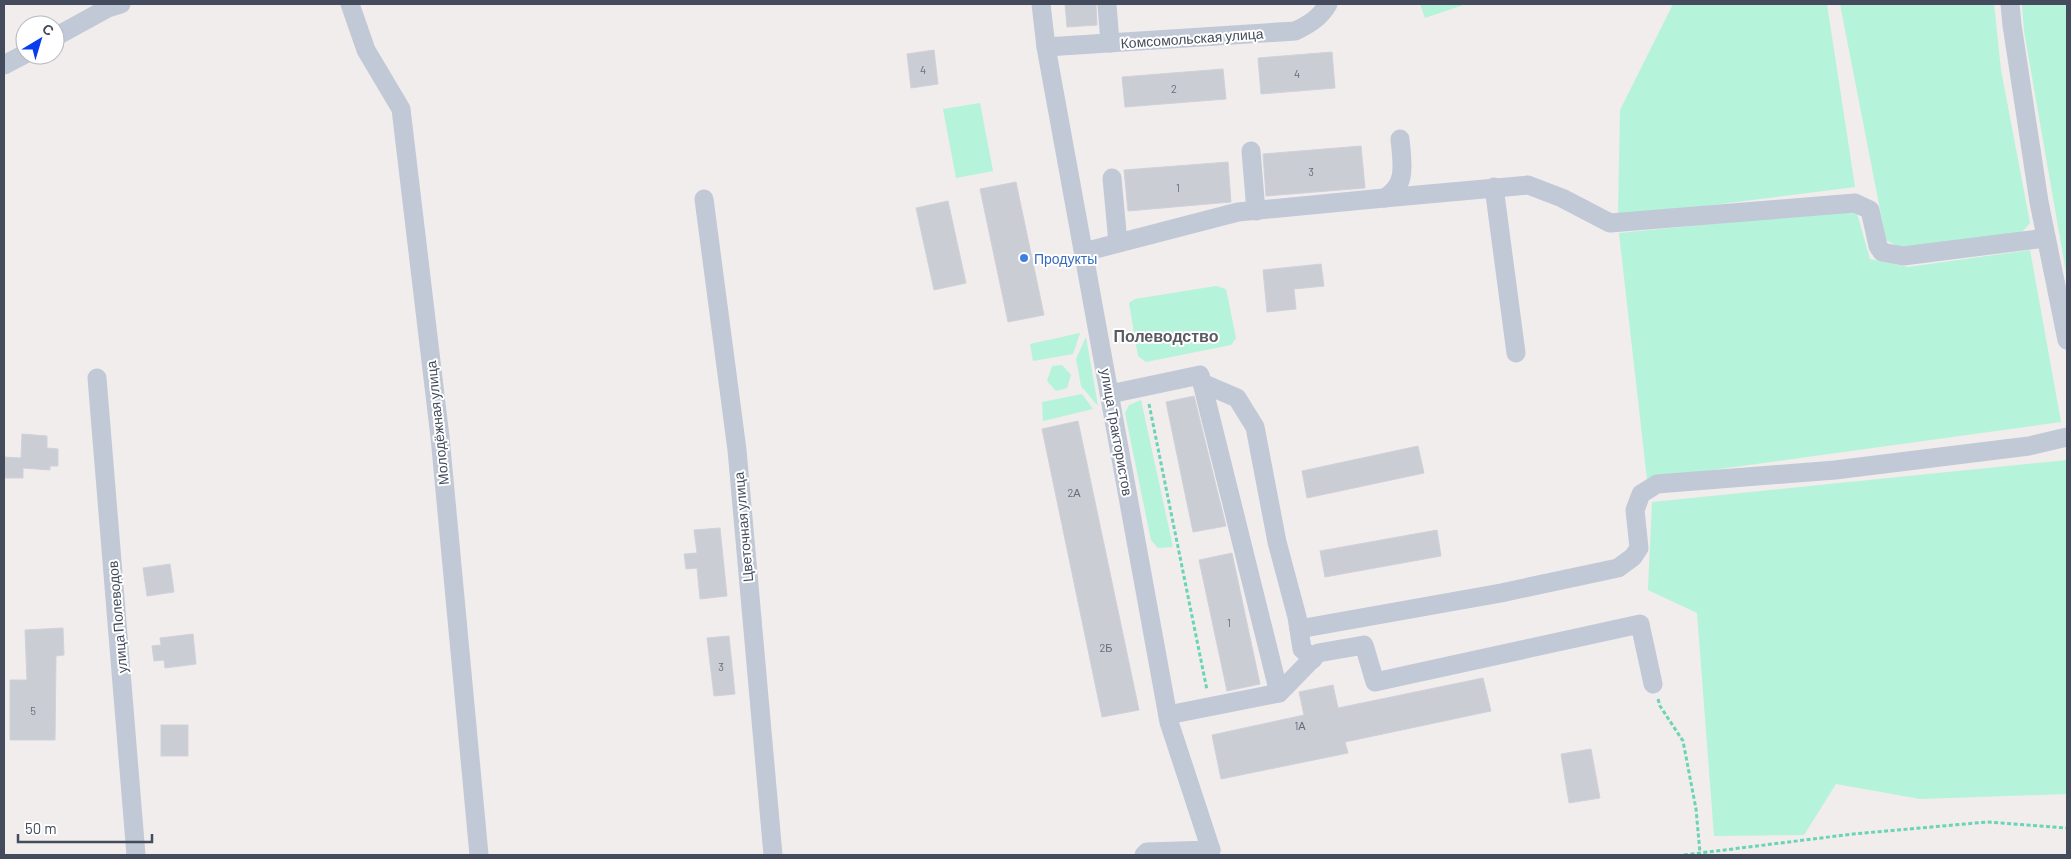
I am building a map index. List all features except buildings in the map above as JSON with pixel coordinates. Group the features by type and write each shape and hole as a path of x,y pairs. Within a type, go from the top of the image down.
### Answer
{"street":[{"path":"65,32 108,8 121,4"},
{"name":"Молодёжная улица","path":"350,4 366,50 401,109 440,437 479,855"},
{"name":"улица Трактористов","path":"1040,4 1046,47 1168,715 1210,852"},
{"path":"1106,4 1110,43"},
{"name":"Комсомольская улица","path":"1046,47 1295,31 1308,25 1319,16 1328,4"},
{"path":"2010,4 2039,202 2067,340"},
{"path":"1384,198 1396,190 1400,183 1403,171 1400,139"},
{"path":"1251,150 1256,211"},
{"path":"1112,178 1118,243"},
{"path":"1084,252 1234,212 1528,185 1562,198 1610,223 1854,203 1870,210 1878,246 1882,252 1903,256 2046,238"},
{"path":"1494,187 1516,353"},
{"name":"Цветочная улица","path":"704,199 737,450 773,855"},
{"path":"1110,394 1200,375 1279,693"},
{"name":"улица Полеводов","path":"97,378 136,855"},
{"path":"1202,383 1236,398 1256,426 1277,542 1299,629 1302,649 1313,659"},
{"path":"1299,629 1501,593 1618,568 1633,557 1639,548 1635,510 1641,494 1657,484 1835,470 2029,446 2067,437"},
{"path":"1168,715 1279,693 1318,653 1364,645 1375,682 1640,624 1653,684"},
{"path":"1144,855 1147,852 1210,852"}],"path":[{"path":"1146,387 1211,707"},
{"path":"1653,684 1660,706 1683,741 1696,809 1700,853"},
{"path":"1684,855 1853,834 1987,822 2067,828"}],"green space":[{"path":"1420,4 1466,4 1425,18"},
{"path":"1673,4 1827,4 1855,187 1618,217 1620,110"},
{"path":"1840,4 1994,4 2001,70 2030,223 2021,233 1902,249 1886,240"},
{"path":"2022,4 2067,4 2067,278 2024,31"},
{"path":"980,103 993,171 956,178 943,109"},
{"path":"1856,210 1870,259 1908,267 2030,250 2061,422 1647,479 1619,233"},
{"path":"1216,286 1226,289 1236,338 1231,345 1146,362 1138,356 1129,303 1135,299"},
{"path":"1080,333 1073,354 1033,361 1030,344"},
{"path":"1086,337 1098,406 1081,386 1076,359"},
{"path":"1062,365 1071,375 1067,388 1056,391 1047,381 1052,366"},
{"path":"1082,394 1093,409 1043,421 1042,402"},
{"path":"1141,400 1173,547 1158,548 1151,540 1125,413 1129,405"},
{"path":"2067,460 2067,794 1920,799 1836,784 1804,835 1714,836 1697,613 1648,590 1652,502"}],"place":[{"name":"Продукты","path":"1024,258"}],"district":[{"name":"Полеводство","path":"1166,335"}]}
